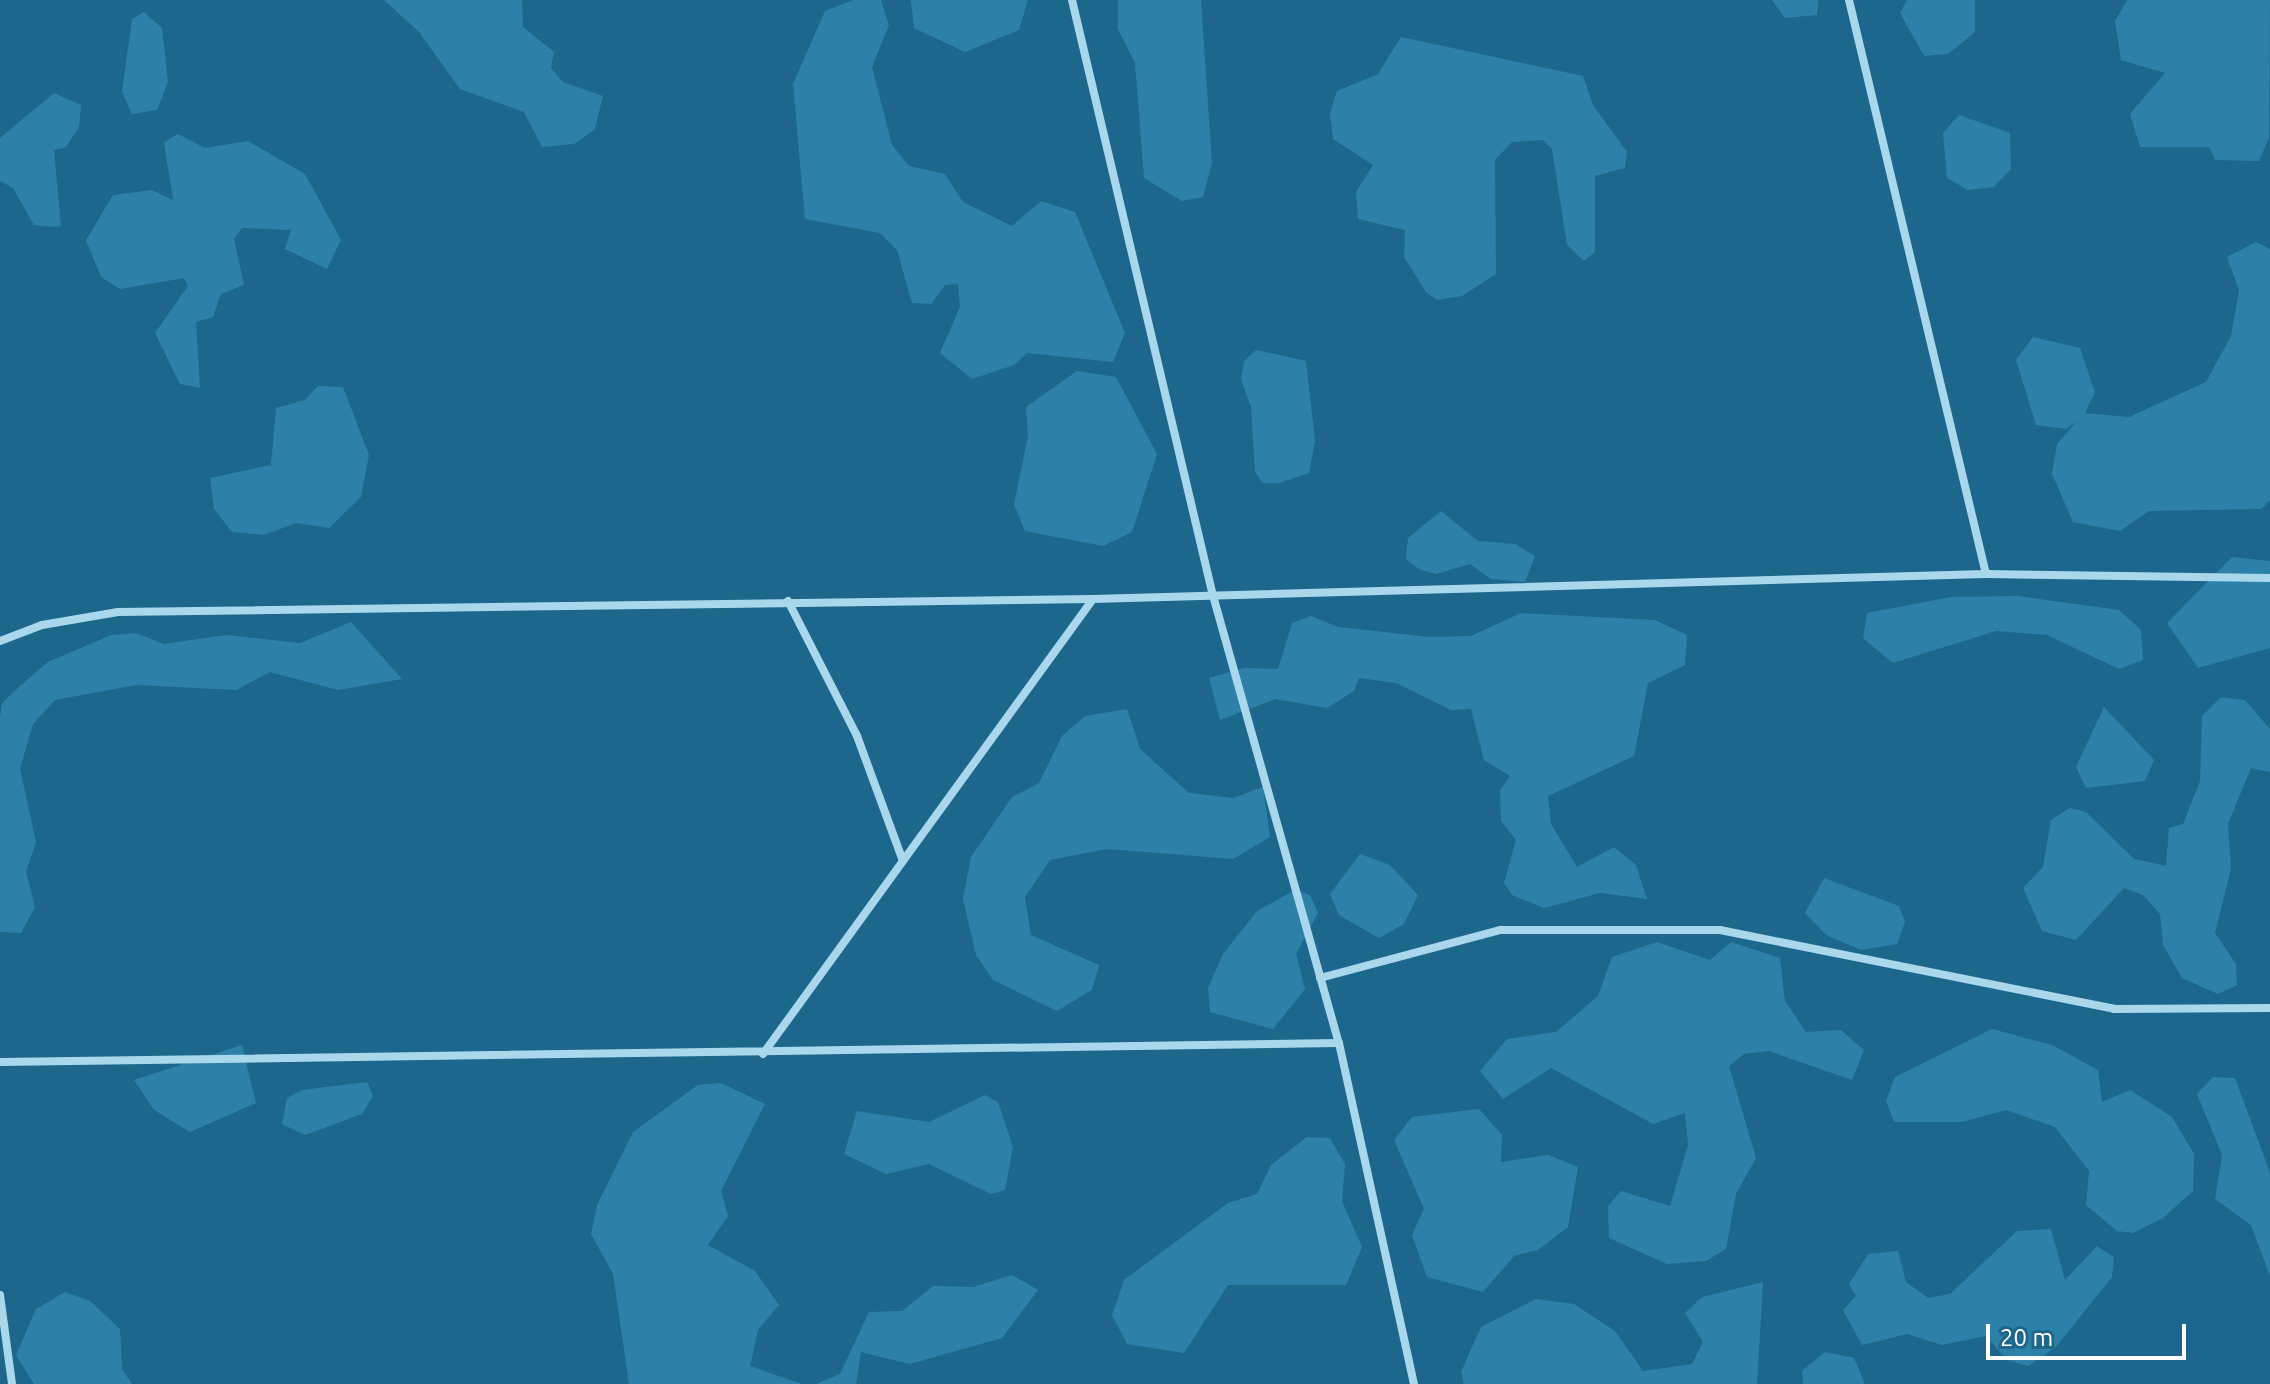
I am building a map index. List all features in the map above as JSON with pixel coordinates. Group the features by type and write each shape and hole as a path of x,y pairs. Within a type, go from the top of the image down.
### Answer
{"street":[{"path":"1072,0 1212,592 1339,1043 1414,1384"},
{"path":"1849,0 1986,574"},
{"path":"0,641 42,625 118,612 1093,599 1212,592 1986,574 2270,578"},
{"path":"763,1054 902,858 1093,599"},
{"path":"788,601 857,736 902,858"},
{"path":"1320,978 1501,930 1720,930 2114,1009 2270,1008"},
{"path":"0,1062 763,1054 1339,1043"},
{"path":"0,1295 12,1384"}],"shaded area":[{"path":"384,0 522,0 523,27 554,52 551,68 563,82 603,96 595,129 574,144 542,147 524,112 460,89 419,32"},
{"path":"853,0 881,0 889,25 872,67 892,145 909,166 945,174 963,202 1012,226 1041,201 1075,212 1125,333 1113,362 1027,353 1014,365 972,379 940,353 960,307 958,284 945,285 931,304 912,303 897,250 880,233 805,219 793,84 825,11"},
{"path":"911,0 1028,0 1019,30 965,52 914,28"},
{"path":"1118,0 1201,0 1212,163 1203,197 1182,201 1144,178 1135,63 1118,29"},
{"path":"1772,0 1818,0 1817,15 1785,18"},
{"path":"1907,0 1975,0 1975,32 1948,54 1924,56 1900,13"},
{"path":"2127,0 2270,0 2269,138 2259,161 2215,160 2209,147 2140,147 2130,114 2165,73 2121,60 2115,21"},
{"path":"144,12 162,28 168,82 157,110 132,114 122,92 132,19"},
{"path":"1401,37 1583,76 1593,105 1627,152 1625,168 1595,176 1595,252 1584,261 1567,245 1552,149 1543,140 1512,142 1495,160 1496,274 1462,296 1437,300 1426,292 1404,257 1405,230 1358,219 1356,192 1373,165 1333,139 1330,113 1337,91 1378,74"},
{"path":"54,93 81,105 79,127 66,147 54,150 61,226 54,227 34,225 13,188 0,181 0,138"},
{"path":"1959,115 2010,133 2011,169 1994,187 1968,190 1947,178 1943,133"},
{"path":"178,134 205,148 248,141 305,174 341,240 327,269 285,249 291,230 242,228 234,239 244,285 221,294 213,317 196,322 200,388 180,384 155,333 188,286 184,278 120,289 101,277 86,240 113,195 152,190 173,200 164,142"},
{"path":"2256,242 2270,249 2270,500 2261,509 2149,511 2120,531 2073,522 2052,474 2057,444 2077,421 2066,429 2036,425 2016,360 2033,337 2080,348 2095,392 2085,413 2129,417 2206,382 2231,336 2239,290 2227,257"},
{"path":"1256,350 1306,361 1315,441 1309,473 1279,483 1263,483 1255,472 1251,407 1241,379 1244,361"},
{"path":"1077,371 1116,377 1157,454 1132,532 1103,546 1025,531 1014,504 1028,436 1026,407"},
{"path":"318,386 343,387 369,455 361,497 329,528 296,523 264,535 232,532 214,509 210,478 271,465 276,408 305,400"},
{"path":"1441,511 1478,541 1515,544 1535,556 1525,582 1491,579 1470,564 1436,574 1419,569 1406,559 1408,538"},
{"path":"2232,557 2270,561 2270,648 2198,668 2167,623"},
{"path":"2018,596 2119,610 2141,630 2143,660 2119,669 2047,635 1996,631 1893,663 1863,638 1867,613 1951,597"},
{"path":"1521,613 1655,620 1687,635 1685,665 1648,683 1634,756 1548,796 1551,824 1577,867 1614,847 1636,865 1647,899 1600,893 1544,908 1512,895 1504,883 1516,840 1501,821 1500,790 1510,776 1484,760 1471,709 1451,710 1396,683 1359,678 1354,691 1327,708 1275,699 1220,720 1209,678 1244,668 1278,669 1292,623 1311,616 1338,627 1429,637 1471,636"},
{"path":"351,622 402,679 338,690 270,672 236,690 136,685 55,700 33,724 20,769 36,842 26,872 35,907 21,933 0,932 0,717 2,703 20,686 48,662 111,635 136,633 164,644 226,635 300,643"},
{"path":"2221,697 2245,700 2270,729 2270,772 2251,768 2228,824 2231,868 2215,933 2236,964 2237,985 2218,994 2182,978 2163,945 2160,914 2143,895 2124,888 2076,940 2042,931 2023,888 2043,867 2051,820 2070,808 2086,812 2134,859 2166,866 2169,828 2183,824 2200,781 2202,716"},
{"path":"2104,707 2154,760 2145,781 2086,788 2076,767"},
{"path":"1127,709 1140,749 1189,793 1233,798 1263,787 1270,837 1233,859 1107,849 1050,860 1025,897 1031,935 1099,965 1092,990 1057,1011 993,980 976,955 963,899 971,857 1012,797 1039,783 1062,736 1085,716"},
{"path":"1360,854 1390,865 1418,895 1404,924 1379,938 1339,915 1330,894"},
{"path":"1824,878 1899,906 1905,922 1897,944 1861,950 1826,935 1805,913"},
{"path":"1295,890 1310,895 1318,913 1296,954 1305,989 1273,1029 1210,1012 1208,988 1223,954 1257,911"},
{"path":"1657,942 1710,960 1731,942 1780,958 1785,1001 1806,1032 1841,1030 1864,1050 1852,1080 1769,1051 1744,1054 1729,1066 1756,1158 1736,1194 1726,1249 1706,1261 1667,1264 1609,1238 1608,1206 1621,1191 1670,1206 1688,1145 1685,1113 1653,1124 1551,1068 1503,1099 1480,1071 1507,1039 1556,1032 1598,996 1612,957"},
{"path":"1992,1029 2052,1045 2098,1070 2102,1102 2130,1090 2172,1117 2194,1154 2193,1191 2163,1218 2133,1233 2117,1231 2086,1205 2089,1171 2055,1127 2006,1110 1962,1122 1894,1122 1886,1101 1895,1077"},
{"path":"242,1045 256,1103 190,1132 154,1110 134,1080"},
{"path":"2213,1077 2235,1078 2270,1173 2270,1276 2251,1225 2215,1199 2222,1155 2197,1094"},
{"path":"367,1082 373,1096 362,1114 305,1135 282,1124 287,1098 302,1090"},
{"path":"721,1083 765,1104 721,1191 728,1216 708,1245 755,1271 779,1305 758,1330 750,1366 802,1384 629,1384 613,1274 591,1234 597,1205 633,1132 698,1085"},
{"path":"985,1095 998,1102 1013,1147 1005,1190 991,1194 929,1164 886,1174 844,1154 857,1111 929,1122"},
{"path":"1479,1109 1502,1135 1501,1162 1548,1155 1578,1167 1568,1227 1538,1250 1514,1256 1483,1292 1427,1277 1412,1235 1424,1209 1394,1140 1412,1117"},
{"path":"1307,1137 1330,1138 1345,1164 1342,1201 1362,1247 1346,1285 1228,1285 1184,1353 1127,1344 1112,1315 1124,1280 1228,1203 1257,1194 1271,1165"},
{"path":"2051,1229 2065,1280 2097,1246 2114,1257 2112,1277 2055,1348 2028,1366 2007,1360 1986,1336 1942,1345 1907,1334 1862,1345 1843,1310 1856,1296 1849,1284 1868,1254 1898,1251 1906,1282 1928,1298 1950,1294 2017,1231"},
{"path":"1012,1275 1038,1290 1002,1338 910,1364 861,1352 856,1384 816,1384 840,1374 869,1312 902,1311 933,1286 973,1287"},
{"path":"1763,1282 1757,1384 1464,1384 1461,1372 1481,1327 1536,1299 1574,1304 1615,1331 1643,1371 1692,1364 1703,1342 1685,1313 1702,1297"},
{"path":"65,1292 90,1301 120,1329 122,1369 132,1384 34,1384 16,1355 36,1309"},
{"path":"1825,1352 1854,1358 1865,1384 1803,1384 1802,1371"}]}
